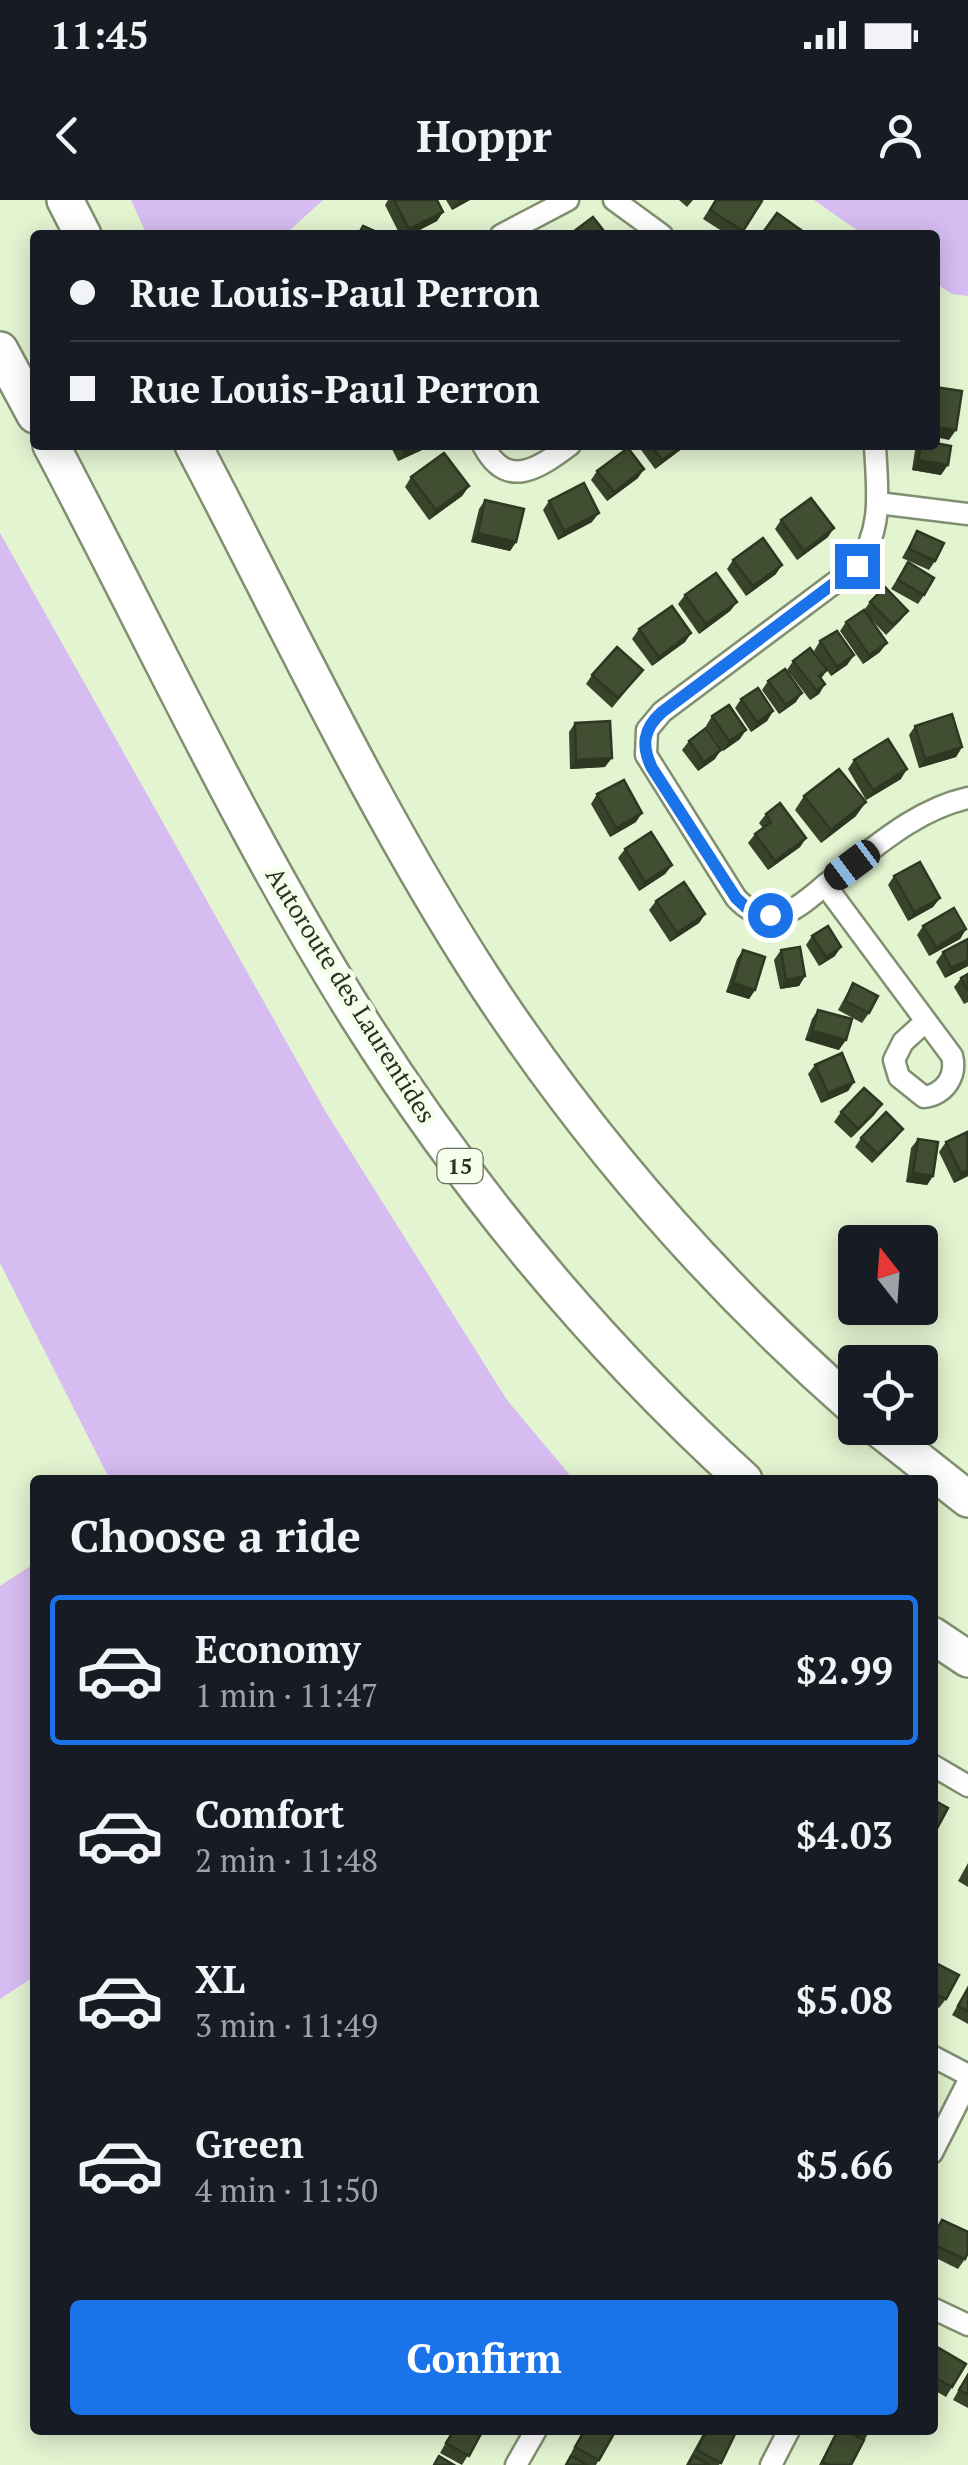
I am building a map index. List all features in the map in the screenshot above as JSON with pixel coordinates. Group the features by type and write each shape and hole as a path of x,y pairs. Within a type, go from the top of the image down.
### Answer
{"highway":[{"path":"0,350 30,407"},
{"name":"Autoroute des Laurentides","path":"0,383 30,421"},
{"name":"Autoroute des Laurentides","path":"51,450 286,894 402,1085 470,1180 563,1295 671,1410 739,1475"},
{"path":"196,450 434,900 497,1000 580,1113 664,1216 765,1324 838,1392"},
{"path":"900,1445 938,1475"},
{"path":"938,1475 968,1499"},
{"path":"938,1638 968,1660"}],"street":[{"path":"511,230 568,200"},
{"path":"614,200 655,230"},
{"path":"486,450 497,465 517,472 540,466 563,450"},
{"path":"875,450 878,503 873,538 857,566 662,712 650,724 644,742 652,768 736,898 749,910 763,915 784,913 916,819 940,806 968,798"},
{"path":"878,503 968,514"},
{"path":"825,885 926,1021"},
{"path":"938,1768 968,1786"},
{"path":"938,2060 968,2079 938,2141"},
{"path":"938,2311 968,2324"},
{"path":"516,2465 533,2435"},
{"path":"770,2465 786,2435"}],"shaded area":[{"path":"131,200 323,200 290,230 145,230"},
{"path":"814,200 968,200 968,296 952,294 940,286 940,230 857,230"},
{"path":"0,533 327,1114 507,1400 570,1475 107,1475 0,1263"},
{"path":"30,1566 30,1979 0,1999 0,1586"}],"building":[{"path":"394,200 437,200 443,212 409,229"},
{"path":"716,200 762,201 744,230 710,210"},
{"path":"777,213 801,230 765,230"},
{"path":"593,217 603,230 576,230"},
{"path":"940,388 962,391 956,430 940,428"},
{"path":"940,444 951,446 948,465 918,460 920,450 940,450"},
{"path":"625,450 630,450 644,469 614,492 597,471"},
{"path":"655,450 676,450 662,460"},
{"path":"444,453 469,486 436,510 411,477"},
{"path":"584,483 599,513 564,531 549,501"},
{"path":"811,498 834,528 804,551 781,520"},
{"path":"485,500 524,509 516,542 478,533"},
{"path":"917,531 944,543 935,561 909,549"},
{"path":"763,538 782,565 753,586 733,560"},
{"path":"908,562 934,578 924,595 898,580"},
{"path":"716,573 737,602 706,624 685,595"},
{"path":"885,587 908,611 893,625 870,602"},
{"path":"672,606 691,633 659,657 639,629"},
{"path":"864,610 887,643 869,655 846,622"},
{"path":"837,631 854,655 837,667 820,641"},
{"path":"617,647 643,670 618,698 592,675"},
{"path":"810,648 827,670 819,676 825,684 817,691 793,661"},
{"path":"785,669 802,693 786,705 768,681"},
{"path":"758,688 773,711 757,722 741,699"},
{"path":"729,705 746,730 729,741 712,716"},
{"path":"952,714 962,747 925,759 915,726"},
{"path":"610,721 612,758 576,760 575,723"},
{"path":"706,728 721,750 704,762 689,741"},
{"path":"888,739 907,769 873,790 854,760"},
{"path":"839,769 866,802 831,830 804,796"},
{"path":"624,780 642,813 616,828 597,794"},
{"path":"780,803 806,838 775,861 755,834 771,822 766,814"},
{"path":"651,832 672,865 645,882 625,849"},
{"path":"920,862 940,898 914,912 894,876"},
{"path":"684,882 705,914 677,933 656,901"},
{"path":"954,908 966,929 936,947 923,926"},
{"path":"828,926 841,947 826,957 812,936"},
{"path":"968,939 968,960 951,968 943,952"},
{"path":"800,947 805,976 786,980 781,950"},
{"path":"743,950 765,957 755,990 733,983"},
{"path":"853,983 878,996 869,1013 845,1001"},
{"path":"818,1010 852,1019 846,1040 812,1031"},
{"path":"842,1053 854,1082 828,1093 815,1065"},
{"path":"864,1088 882,1104 858,1129 841,1112"},
{"path":"886,1112 903,1129 878,1154 861,1138"},
{"path":"967,1132 968,1170 961,1173 946,1142"},
{"path":"918,1139 938,1142 933,1176 913,1173"},
{"path":"938,1802 948,1808 938,1827"},
{"path":"938,1964 959,1975 946,1999 938,1995"},
{"path":"968,1988 968,2011 958,2006"},
{"path":"942,2220 968,2232 965,2259 938,2247"},
{"path":"938,2348 966,2364 952,2387 938,2379"},
{"path":"968,2375 968,2395 959,2390"},
{"path":"451,2435 480,2435 469,2456 446,2443"},
{"path":"582,2435 613,2435 599,2460 575,2447"},
{"path":"704,2435 735,2435 721,2463 697,2450"},
{"path":"836,2435 854,2435 864,2440 851,2465 822,2462"},
{"path":"439,2456 454,2465 434,2465"},
{"path":"571,2456 587,2465 566,2465"},
{"path":"693,2456 710,2465 688,2465"}],"route":[{"path":"770,915 749,910 736,898 652,768 644,742 650,724 662,712 857,566"}]}
